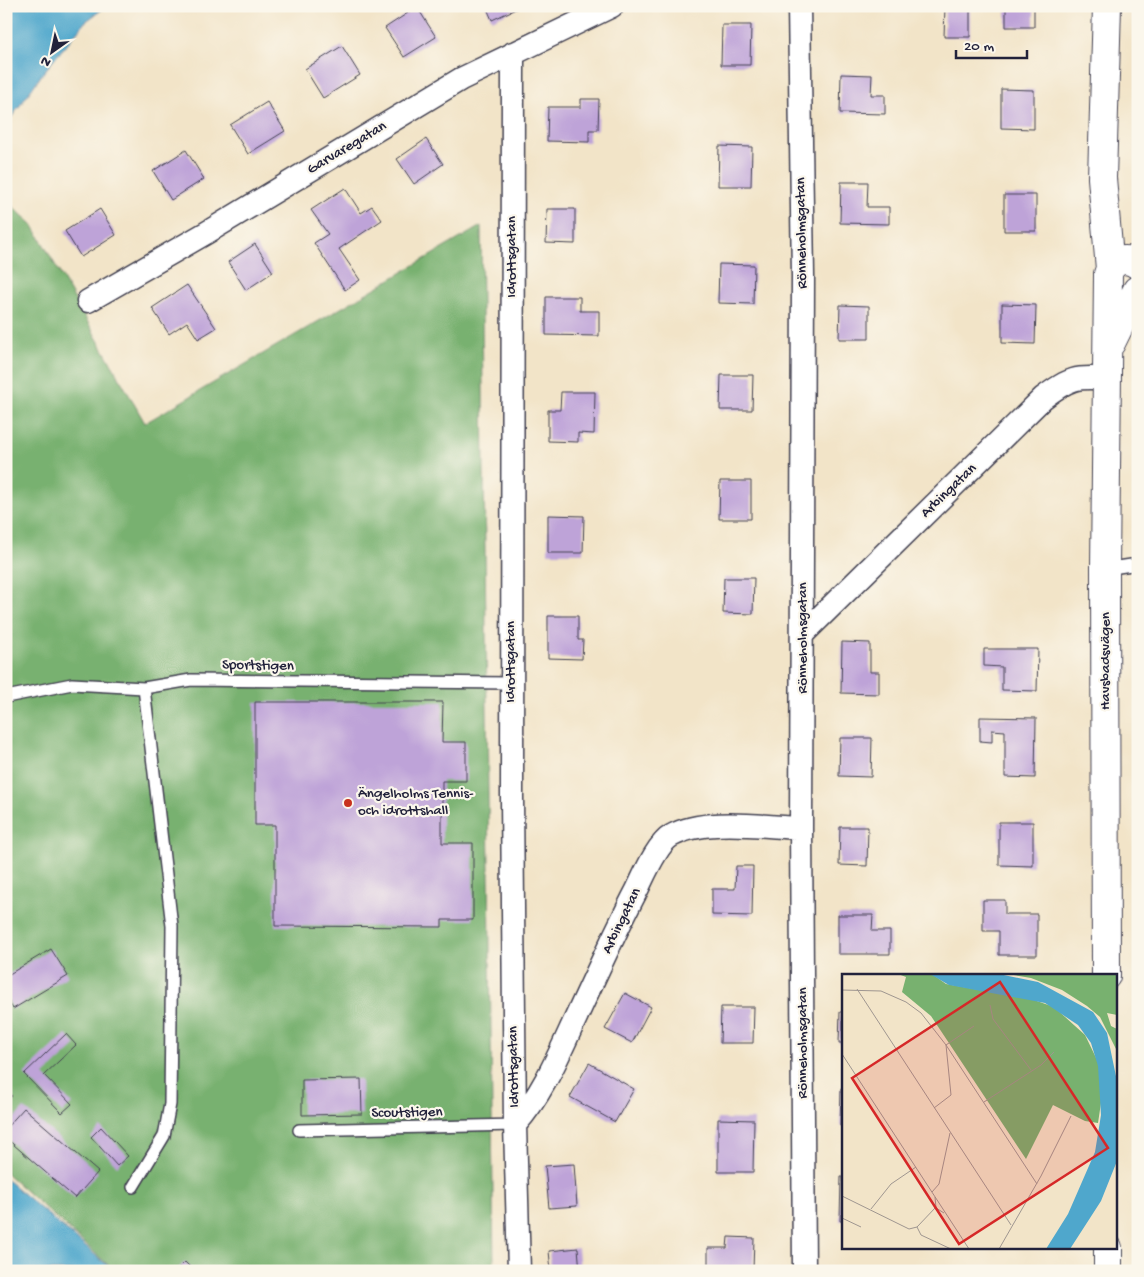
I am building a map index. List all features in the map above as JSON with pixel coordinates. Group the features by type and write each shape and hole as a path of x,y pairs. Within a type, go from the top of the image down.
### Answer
{"street":[{"name":"Garvaregatan","path":"88,300 206,232 461,78 612,6"},
{"name":"Rönneholmsgatan","path":"799,6 803,276 801,828 804,1271"},
{"name":"Havsbadsvägen","path":"1106,974 1105,569 1108,347 1128,276 1102,178 1107,6"},
{"name":"Idrottsgatan","path":"513,53 511,683 515,1125 519,1271"},
{"name":"Arbingatan","path":"803,634 1049,394 1060,385 1081,377 1108,379"},
{"name":"Arbingatan","path":"515,1125 526,1112 550,1073 630,902 652,861 669,837 692,827 719,825 801,828"},
{"path":"1108,1250 1108,1271"}],"lane":[{"path":"1105,569 1138,564"},
{"name":"Sportstigen","path":"6,697 72,684 144,688 191,680 511,683"},
{"path":"133,1187 164,1136 170,1104 172,926 144,688"},
{"name":"Scoutstigen","path":"299,1130 515,1125"}],"green space":[{"path":"6,201 32,224 145,423 481,226 494,1271 115,1271 6,1173"}],"water":[{"path":"6,6 107,6 85,22 43,73 6,125"},
{"path":"6,1179 107,1265 113,1271 6,1271"}],"building":[{"path":"486,6 522,6 492,20"},
{"path":"945,6 970,6 970,37 944,37"},
{"path":"1006,6 1034,6 1034,27 1006,27"},
{"path":"417,7 436,37 404,57 385,28"},
{"path":"722,25 751,25 750,65 721,65"},
{"path":"342,46 360,75 323,98 305,69"},
{"path":"841,74 872,75 871,95 885,95 885,114 840,113"},
{"path":"1001,89 1034,90 1034,129 1001,128"},
{"path":"581,99 599,99 598,130 589,130 589,142 547,141 548,107 581,107"},
{"path":"267,102 285,131 248,154 230,125"},
{"path":"426,139 443,164 414,184 397,159"},
{"path":"719,146 752,147 751,186 718,186"},
{"path":"186,150 204,179 171,200 153,171"},
{"path":"841,182 868,182 867,207 889,207 889,224 840,223"},
{"path":"345,188 361,213 372,206 382,220 339,249 360,280 345,290 314,243 328,234 311,210"},
{"path":"1004,195 1036,195 1036,231 1004,231"},
{"path":"100,209 116,235 81,257 65,231"},
{"path":"547,209 575,209 575,244 546,243"},
{"path":"255,244 273,272 246,290 228,262"},
{"path":"719,264 754,265 753,304 718,303"},
{"path":"187,285 216,328 198,339 187,322 169,334 152,308"},
{"path":"546,297 580,297 580,311 599,311 599,336 546,335"},
{"path":"1002,304 1036,305 1035,344 1002,343"},
{"path":"840,305 869,306 869,339 839,339"},
{"path":"721,375 753,375 752,410 720,410"},
{"path":"561,392 595,392 594,434 578,433 578,442 548,441 548,410 560,410"},
{"path":"720,481 751,481 751,519 719,519"},
{"path":"548,515 584,516 583,553 548,553"},
{"path":"724,578 754,578 753,614 723,613"},
{"path":"548,616 578,616 578,640 583,640 582,659 548,658"},
{"path":"842,642 870,643 870,672 879,672 879,694 841,693"},
{"path":"984,649 1038,649 1037,691 1002,690 1002,667 984,666"},
{"name":"Ängelholms Tennis- och idrottshall","path":"255,702 443,702 442,742 466,742 466,781 442,781 442,843 473,843 473,920 442,920 442,927 275,926 275,825 255,825"},
{"path":"980,717 1036,718 1035,778 1005,777 1005,731 992,730 992,742 980,741"},
{"path":"840,738 872,738 871,777 839,776"},
{"path":"999,822 1033,822 1033,866 999,865"},
{"path":"840,827 868,827 867,866 839,865"},
{"path":"736,866 753,866 752,916 712,915 712,889 735,889"},
{"path":"983,900 1005,900 1005,914 1037,914 1037,955 999,955 999,931 983,931"},
{"path":"838,915 873,915 872,931 890,931 890,954 838,954"},
{"path":"51,949 68,976 13,1009 6,997 6,976"},
{"path":"625,993 651,1007 632,1043 605,1029"},
{"path":"721,1007 754,1007 753,1043 720,1043"},
{"path":"840,1012 842,1012 842,1043 839,1043"},
{"path":"66,1034 76,1045 44,1075 72,1104 62,1113 24,1074"},
{"path":"589,1063 634,1089 615,1122 570,1097"},
{"path":"361,1079 362,1114 302,1115 302,1080"},
{"path":"841,1089 842,1089 842,1126 840,1126"},
{"path":"6,1090 12,1096 6,1102"},
{"path":"24,1108 98,1172 75,1198 6,1138 6,1128"},
{"path":"718,1119 754,1120 753,1172 718,1172"},
{"path":"101,1127 128,1156 117,1166 91,1137"},
{"path":"574,1164 577,1206 549,1208 545,1166"},
{"path":"841,1177 842,1177 842,1221 840,1221"},
{"path":"728,1237 754,1238 753,1270 708,1269 708,1248 727,1248"},
{"path":"578,1248 580,1271 551,1271 549,1251"},
{"path":"185,1262 194,1271 176,1271"}],"place":[{"name":"Ängelholms Tennis- och idrottshall","path":"348,803"}]}
